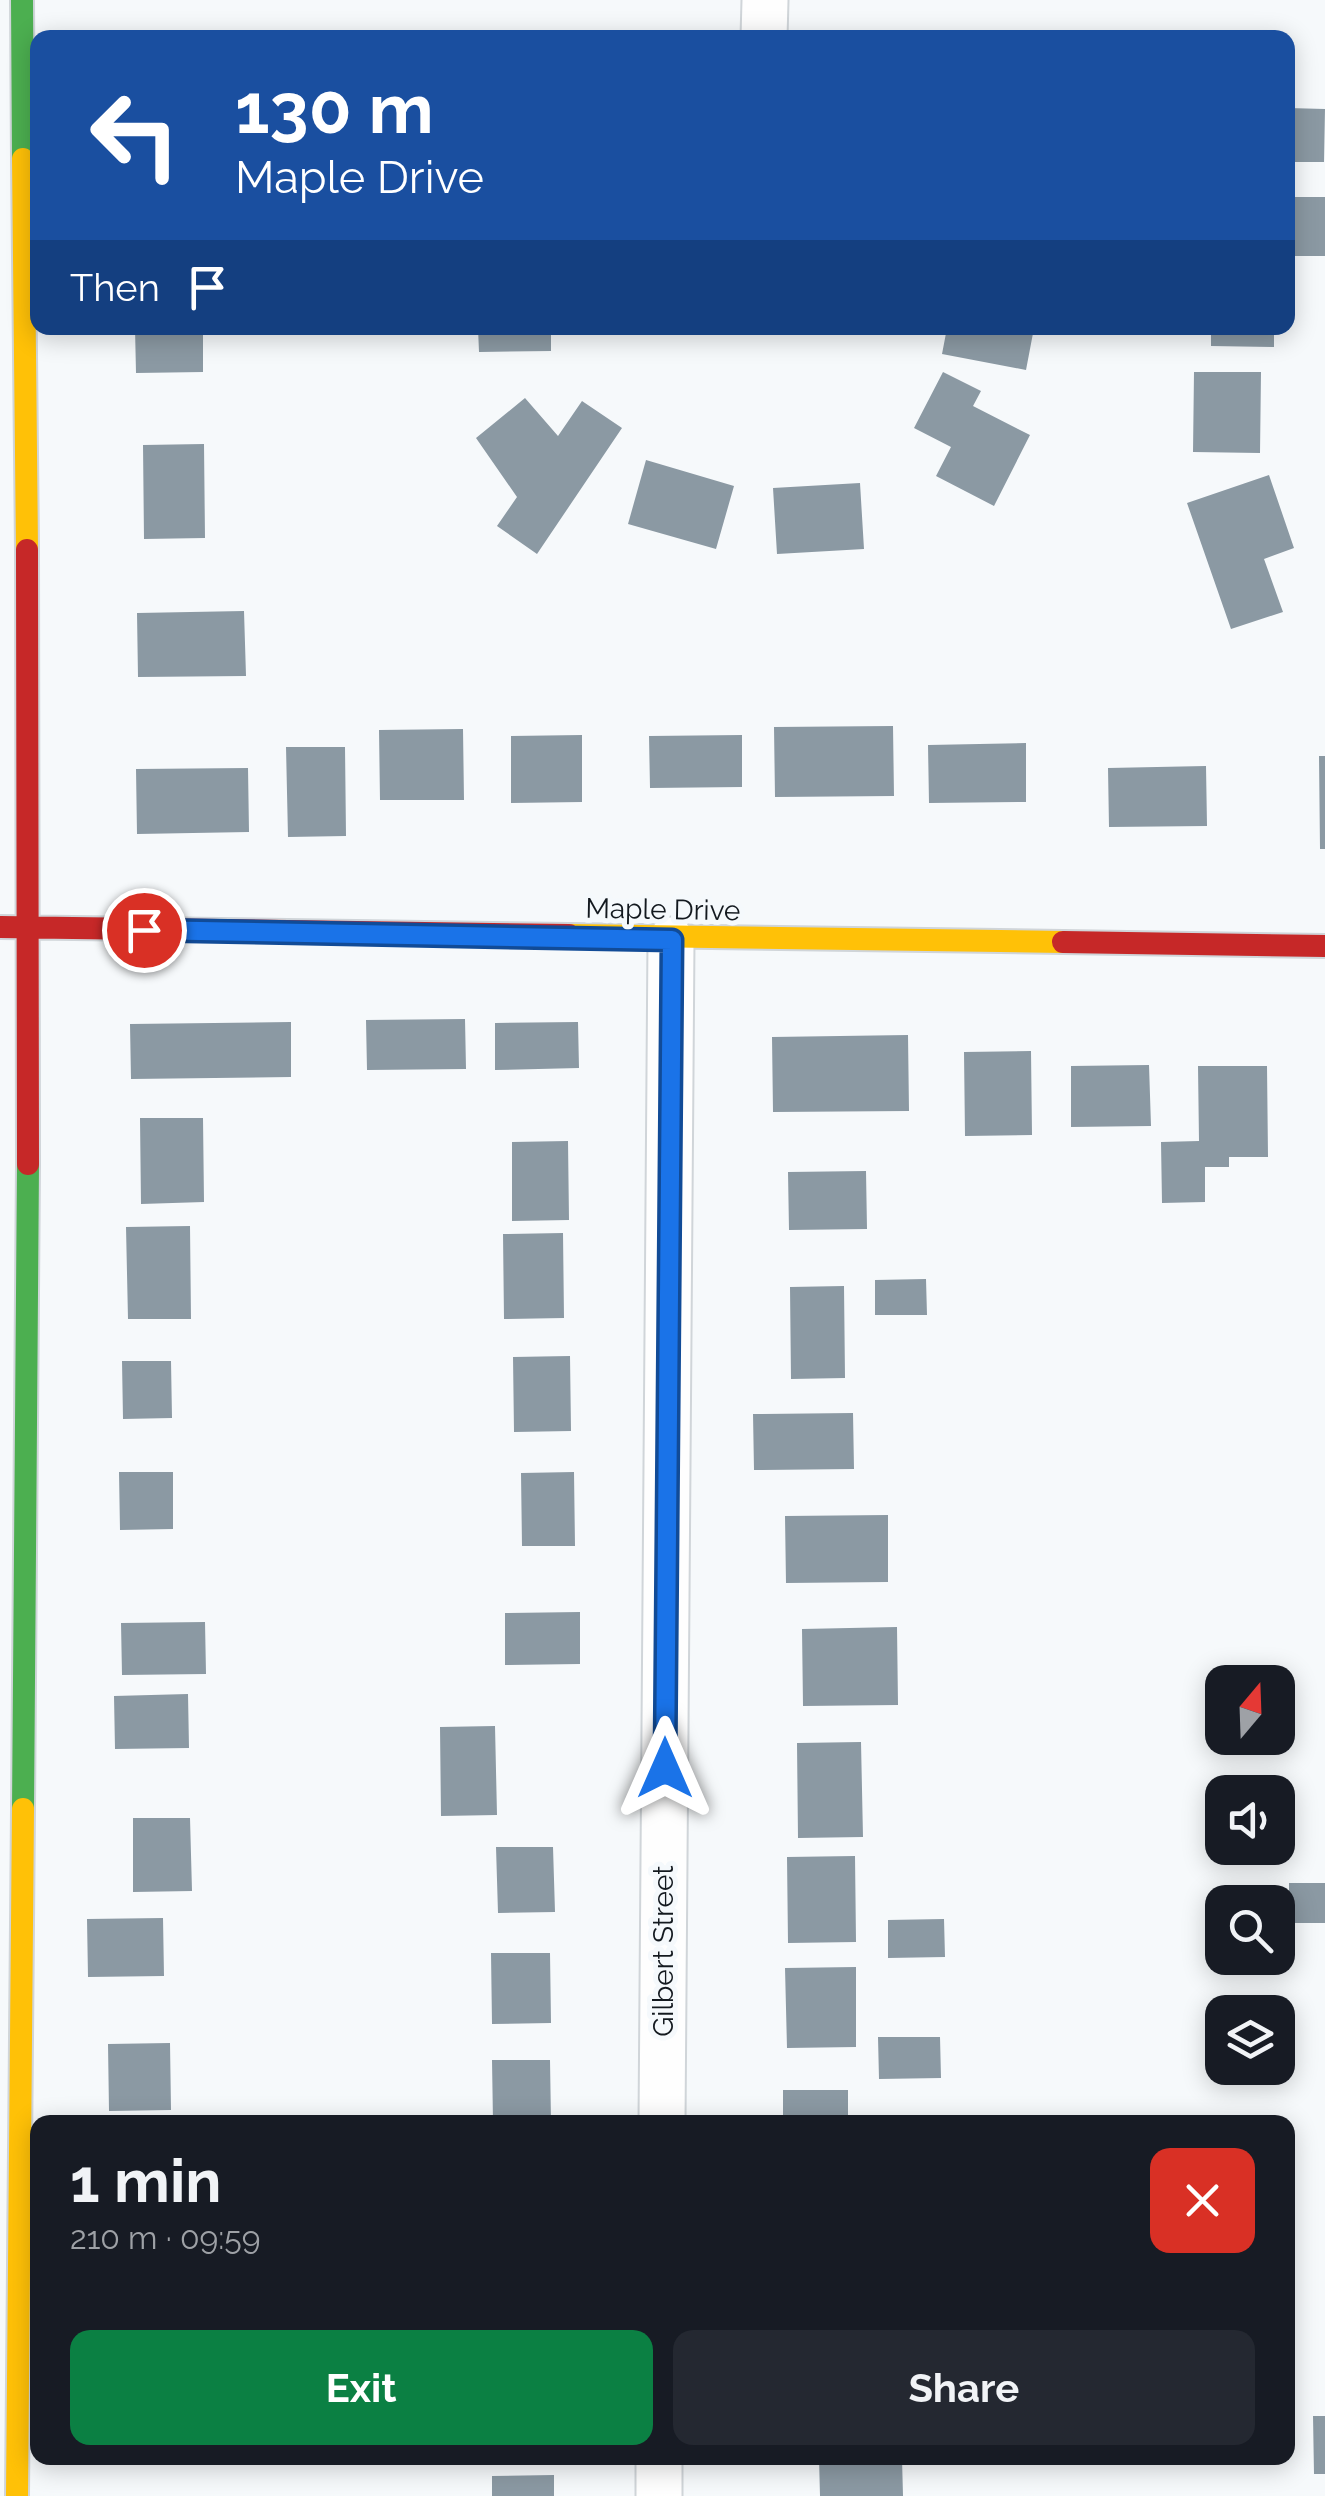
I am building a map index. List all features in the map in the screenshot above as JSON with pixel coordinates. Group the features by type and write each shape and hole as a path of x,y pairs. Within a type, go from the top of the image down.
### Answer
{"street":[{"path":"17,2496 30,927 22,0"},
{"path":"764,30 765,0"},
{"name":"Maple Drive","path":"0,927 672,940 1325,946"},
{"name":"Gilbert Street","path":"662,2115 672,940"},
{"path":"659,2465 659,2496"}],"building":[{"path":"1295,108 1325,109 1324,162 1295,162"},
{"path":"1295,197 1325,197 1325,256 1295,256"},
{"path":"135,335 203,335 203,372 136,373"},
{"path":"478,335 551,335 551,351 479,352"},
{"path":"946,335 1033,335 1026,370 942,354"},
{"path":"1211,335 1274,335 1274,347 1211,346"},
{"path":"943,372 981,391 973,406 1030,435 994,506 936,476 951,447 914,428"},
{"path":"1194,372 1261,372 1260,453 1193,452"},
{"path":"525,398 558,436 582,401 622,428 537,554 497,526 517,497 476,438"},
{"path":"204,444 205,538 144,539 143,445"},
{"path":"646,460 734,486 716,549 628,524"},
{"path":"1269,475 1294,548 1264,559 1283,612 1231,629 1187,503"},
{"path":"860,483 864,549 777,554 773,488"},
{"path":"244,611 246,676 138,677 137,613"},
{"path":"893,726 894,796 775,797 774,727"},
{"path":"463,729 464,800 380,800 379,730"},
{"path":"582,735 582,802 511,803 511,736"},
{"path":"742,735 742,787 650,788 649,736"},
{"path":"1026,743 1026,802 929,803 928,745"},
{"path":"286,747 345,747 346,836 288,837"},
{"path":"1319,756 1325,756 1325,849 1320,849"},
{"path":"1206,766 1207,826 1109,827 1108,768"},
{"path":"248,768 249,832 137,834 136,769"},
{"path":"465,1019 466,1069 367,1070 366,1020"},
{"path":"291,1022 291,1077 131,1079 130,1024"},
{"path":"578,1022 579,1068 495,1070 495,1023"},
{"path":"908,1035 909,1111 773,1112 772,1037"},
{"path":"1031,1051 1032,1135 965,1136 964,1052"},
{"path":"1149,1065 1151,1126 1071,1127 1071,1066"},
{"path":"1198,1066 1267,1066 1268,1157 1229,1157 1229,1167 1205,1167 1205,1202 1162,1203 1161,1142 1199,1141"},
{"path":"140,1118 203,1118 204,1202 141,1204"},
{"path":"568,1141 569,1220 512,1221 512,1142"},
{"path":"866,1171 867,1229 789,1230 788,1172"},
{"path":"190,1226 191,1319 128,1319 126,1227"},
{"path":"563,1233 564,1318 504,1319 503,1234"},
{"path":"926,1279 927,1315 875,1315 875,1280"},
{"path":"844,1286 845,1378 791,1379 790,1287"},
{"path":"570,1356 571,1431 514,1432 513,1357"},
{"path":"122,1361 171,1361 172,1418 123,1419"},
{"path":"853,1413 854,1469 754,1470 753,1414"},
{"path":"119,1472 173,1472 173,1529 120,1530"},
{"path":"574,1472 575,1546 522,1546 521,1473"},
{"path":"888,1515 888,1582 786,1583 785,1516"},
{"path":"580,1612 580,1664 505,1665 505,1613"},
{"path":"205,1622 206,1674 122,1675 121,1623"},
{"path":"897,1627 898,1705 803,1706 802,1629"},
{"path":"188,1694 189,1748 115,1749 114,1696"},
{"path":"495,1726 497,1815 441,1816 440,1727"},
{"path":"861,1742 863,1837 798,1838 797,1743"},
{"path":"133,1818 190,1818 192,1891 133,1892"},
{"path":"496,1847 553,1847 555,1912 498,1913"},
{"path":"855,1856 856,1942 788,1943 787,1857"},
{"path":"1325,1883 1325,1923 1295,1923 1295,1885 1289,1885"},
{"path":"163,1918 164,1976 88,1977 87,1919"},
{"path":"944,1919 945,1957 888,1958 888,1920"},
{"path":"491,1953 550,1953 551,2023 492,2024"},
{"path":"856,1967 856,2047 787,2048 785,1968"},
{"path":"878,2037 940,2037 941,2078 879,2079"},
{"path":"170,2043 171,2110 109,2111 108,2044"},
{"path":"492,2060 550,2060 551,2115 493,2115"},
{"path":"783,2090 848,2090 848,2115 783,2115"},
{"path":"1313,2416 1325,2416 1325,2474 1314,2474"},
{"path":"819,2465 902,2465 903,2496 820,2496"},
{"path":"554,2475 554,2496 492,2496 492,2476"}],"traffic: fast":[{"path":"22,0 23,159"},
{"path":"23,1809 28,1164"}],"traffic: slow":[{"path":"23,159 27,550"},
{"path":"569,935 1063,942"},
{"path":"17,2496 23,1809"}],"traffic: jam":[{"path":"27,550 28,1164"},
{"path":"0,927 569,935"},
{"path":"1063,942 1325,946"}],"route":[{"path":"144,930 672,940 665,1768"}]}
